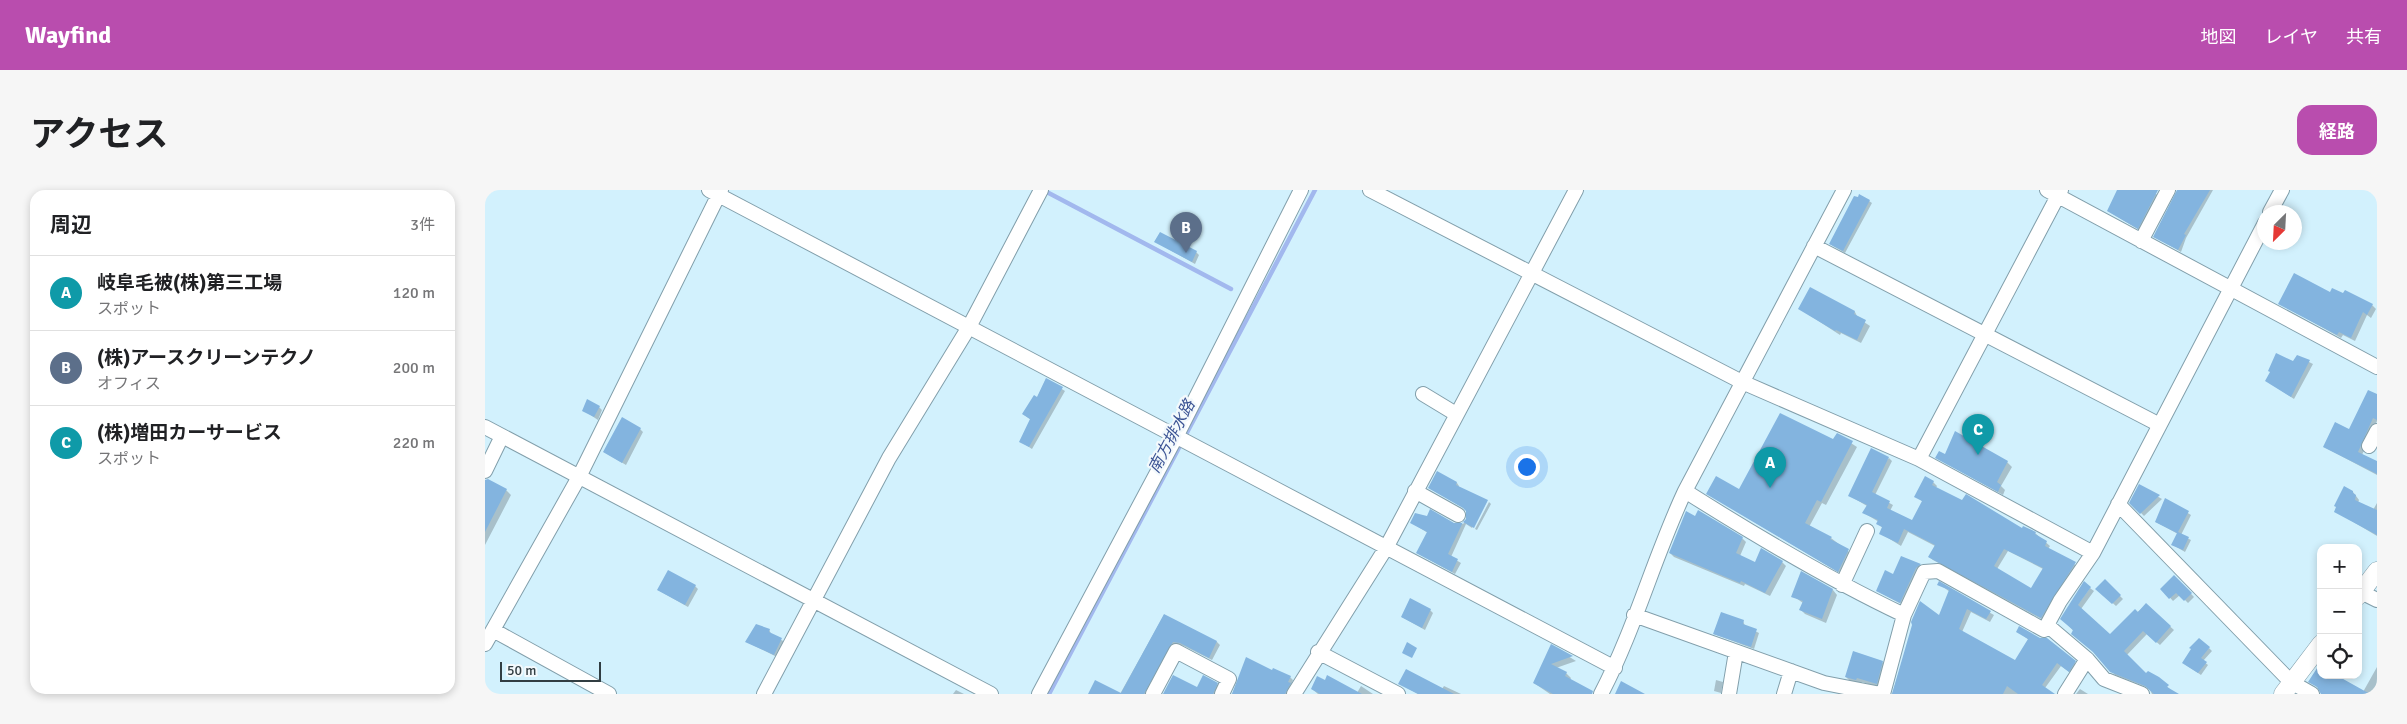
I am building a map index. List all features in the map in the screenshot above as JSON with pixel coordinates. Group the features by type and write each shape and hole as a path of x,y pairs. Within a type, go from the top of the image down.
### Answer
{"main road":[{"path":"2362,591 2377,572"},
{"path":"2287,688 2317,649"}],"street":[{"path":"1039,694 1176,437 1301,190"},
{"path":"1370,190 1742,382 1919,459 2093,553"},
{"path":"1294,694 1318,652 1386,548 1576,190"},
{"path":"1601,694 1615,668 1671,521 1685,491 1844,190"},
{"path":"2141,241 2168,190"},
{"path":"2274,205 2282,190"},
{"path":"764,694 889,458 969,327 1041,191"},
{"path":"485,644 579,477 716,192 1615,668"},
{"path":"1919,459 1985,334 2055,192 2229,289 2377,367"},
{"path":"1634,615 1824,683 1882,694 1904,614 1924,572 1938,572 2044,630 2060,601 2093,553 2158,424 2257,238"},
{"path":"1814,246 2158,424"},
{"path":"1423,394 1456,414"},
{"path":"485,427 991,694"},
{"path":"2369,446 2377,431"},
{"path":"485,471 502,436"},
{"path":"1415,491 1458,514"},
{"path":"1685,491 1762,540 1842,585 1904,614"},
{"path":"2119,504 2287,688 2312,694"},
{"path":"1842,585 1867,531"},
{"path":"2362,595 2377,600"},
{"path":"2047,625 2087,659 2104,678 2142,694"},
{"path":"493,630 609,694"},
{"path":"1153,694 1176,651 1229,680 1222,694"},
{"path":"1318,652 1398,694"},
{"path":"1729,694 1736,652"},
{"path":"2065,694 2087,659"},
{"path":"1784,694 1791,671"}],"building":[{"path":"2117,190 2158,190 2138,229 2107,211"},
{"path":"2177,190 2210,190 2184,234 2186,235 2178,250 2153,237"},
{"path":"1859,194 1870,200 1843,251 1829,244 1854,196 1858,197"},
{"path":"1160,232 1197,251 1192,262 1154,242"},
{"path":"2294,273 2330,292 2332,288 2343,293 2345,290 2373,304 2367,315 2363,312 2351,338 2339,332 2337,335 2278,304"},
{"path":"1810,287 1855,311 1854,314 1866,320 1857,340 1835,331 1798,309"},
{"path":"2276,353 2293,361 2297,355 2310,360 2291,397 2265,381"},
{"path":"1046,378 1063,387 1029,447 1019,442 1030,419 1022,414 1034,395 1037,397"},
{"path":"2368,390 2377,394 2377,420 2373,418 2358,452 2377,461 2377,474 2323,447 2335,422 2349,429"},
{"path":"587,399 600,406 594,417 582,411"},
{"path":"1780,413 1833,439 1837,433 1853,441 1821,502 1817,500 1805,523 1832,537 1830,539 1849,549 1838,572 1706,494 1716,476 1739,489"},
{"path":"622,417 641,428 622,463 603,452"},
{"path":"1955,431 2008,461 1997,482 2001,485 1998,492 1935,458 1939,451 1945,454"},
{"path":"1871,448 1889,457 1872,492 1890,501 1887,508 1912,520 1922,501 1914,497 1925,476 1934,481 1932,485 1962,500 1966,494 2022,528 2023,526 2036,532 2035,534 2047,541 2045,546 2076,562 2041,618 1928,557 1935,545 1904,529 1898,543 1879,534 1882,527 1876,524 1878,520 1862,513 1867,505 1848,496","holes":["2004,549 2043,568 2031,588 1994,566"]},
{"path":"1437,471 1457,482 1456,485 1488,500 1474,528 1463,522 1466,519 1466,511 1428,488"},
{"path":"488,479 507,489 485,532 485,480"},
{"path":"2139,484 2160,495 2140,514 2129,503"},
{"path":"2344,486 2353,491 2356,495 2355,500 2377,510 2377,535 2334,512 2336,507 2334,506"},
{"path":"2165,498 2189,511 2178,532 2189,537 2183,550 2171,545 2177,533 2155,522"},
{"path":"1430,509 1454,523 1463,522 1448,554 1458,559 1452,572 1416,553 1427,532 1410,523 1415,513 1427,516"},
{"path":"1698,510 1743,537 1736,553 1755,562 1761,548 1783,561 1765,593 1741,581 1740,583 1669,553 1686,511 1695,516"},
{"path":"1901,556 1921,564 1916,568 1900,603 1876,591 1885,570 1893,574"},
{"path":"668,570 696,585 685,605 657,590"},
{"path":"1801,571 1833,589 1822,619 1799,610 1803,601 1791,597"},
{"path":"2174,575 2192,593 2184,601 2176,593 2169,599 2160,589"},
{"path":"2105,579 2121,595 2112,604 2095,589"},
{"path":"1939,581 1991,611 1986,619 1967,609 1959,629 2015,660 2028,639 2016,632 2019,626 2040,638 2047,638 2076,661 2069,672 2057,663 2042,685 2055,694 2018,694 2007,686 2003,694 1892,694 1912,625 1911,622 1920,601 1939,615 1949,590 1937,585"},
{"path":"2084,581 2091,587 2078,605 2110,634 2135,609 2138,612 2146,603 2171,626 2156,643 2143,631 2124,651 2146,673 2148,671 2159,677 2169,685 2167,687 2179,694 2154,694 2145,686 2110,672 2093,652 2071,634 2073,630 2060,619"},
{"path":"1410,598 1431,609 1422,628 1401,617"},
{"path":"1721,612 1744,620 1743,624 1757,629 1751,647 1713,634"},
{"path":"1164,614 1217,641 1209,658 1180,643 1173,642 1144,694 1088,694 1095,680 1121,693"},
{"path":"756,624 770,629 769,632 782,638 774,655 745,642"},
{"path":"2199,638 2210,647 2201,658 2207,662 2198,673 2182,663 2191,649 2189,648"},
{"path":"1407,642 1417,648 1412,658 1402,653"},
{"path":"1551,644 1573,656 1551,664 1567,672 1565,676 1593,691 1592,694 1553,694 1533,683"},
{"path":"1853,651 1883,661 1877,684 1857,678 1856,680 1845,677"},
{"path":"1246,657 1272,670 1273,668 1291,676 1288,682 1291,683 1285,694 1232,694"},
{"path":"2317,668 2317,679 2343,679 2370,694 2321,694 2317,687 2308,682"},
{"path":"1406,669 1454,694 1418,694 1398,684"},
{"path":"1173,675 1197,687 1203,675 1218,683 1213,694 1163,694"},
{"path":"1327,675 1362,694 1320,694 1311,689 1317,676 1325,680"},
{"path":"1621,681 1645,694 1615,694"}],"waterway":[{"path":"1043,190 1231,289"},
{"name":"南方排水路","path":"1049,694 1315,190"}],"place":[{"name":"(株)アースクリーンテクノ","path":"1186,253"},
{"name":"(株)増田カーサービス","path":"1978,455"},
{"name":"岐阜毛被(株)第三工場","path":"1770,488"}]}
